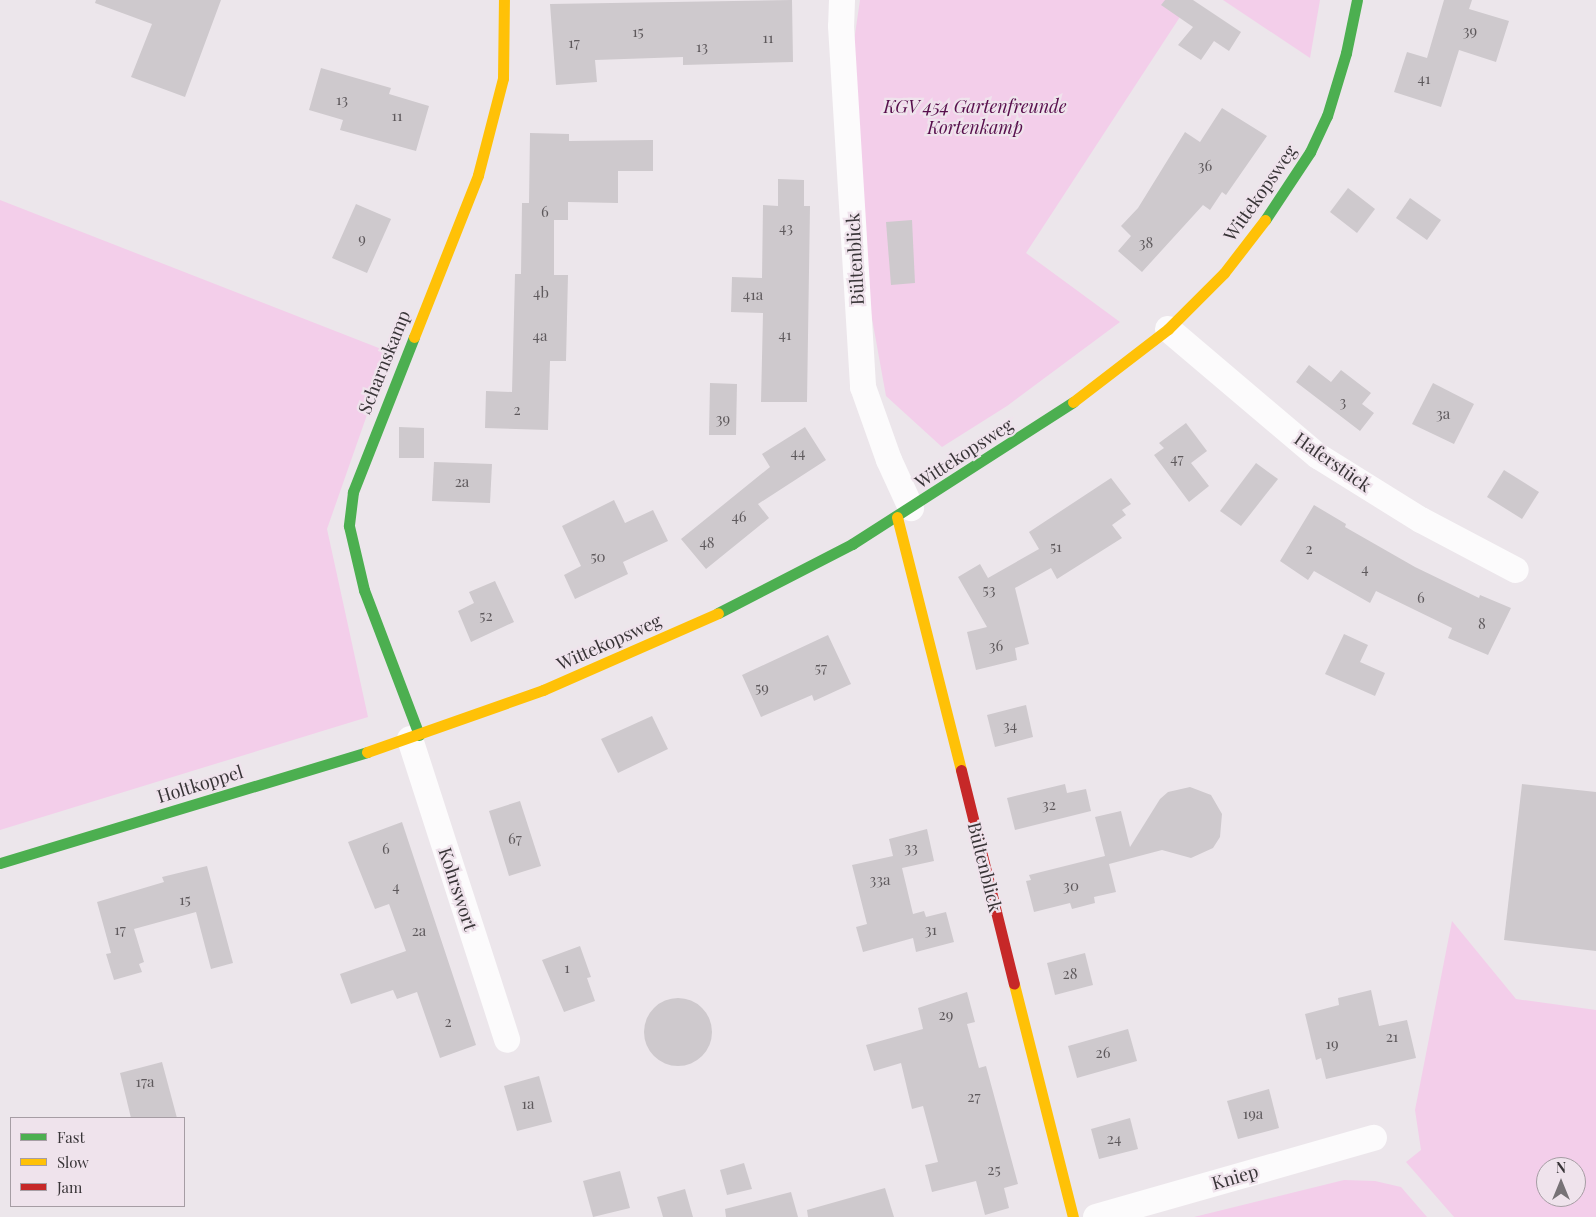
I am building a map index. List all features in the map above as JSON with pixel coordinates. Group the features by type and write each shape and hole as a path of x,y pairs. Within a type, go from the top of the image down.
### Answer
{"street":[{"name":"Scharnskamp","path":"415,737 364,590 349,526 353,492 478,176 503,78 504,0"},
{"name":"Bültenblick","path":"842,0 842,36 863,387 889,460 904,512 1073,1217"},
{"name":"Wittekopsweg","path":"415,737 543,690 731,607 904,512 1036,428 1112,375 1168,329 1224,273 1262,225 1310,152 1339,81 1357,0"},
{"name":"Haferstück","path":"1168,329 1318,456 1421,520 1516,570"},
{"name":"Holtkoppel","path":"0,863 415,737"},
{"name":"Kohrswort","path":"415,737 507,1040"},
{"name":"Kniep","path":"1096,1217 1374,1138"}],"green space":[{"name":"KGV 454 Gartenfreunde Kortenkamp","path":"860,0 1191,0 1026,253 1120,322 1007,406 942,447 886,396 869,302 854,41"},
{"path":"1223,0 1320,0 1310,58"},
{"path":"0,200 389,352 327,529 368,717 0,830"},
{"path":"1452,921 1516,999 1596,1010 1596,1217 1454,1217 1406,1162 1421,1150 1415,1110"},
{"path":"1344,1180 1375,1181 1401,1187 1427,1217 1194,1217"}],"building":[{"path":"96,0 221,0 185,97 131,77 152,24 95,3"},
{"path":"792,0 793,62 683,65 683,57 595,60 597,82 556,85 550,4"},
{"path":"1165,0 1193,0 1241,32 1229,51 1214,41 1201,60 1178,45 1193,27 1161,5"},
{"path":"1444,0 1472,0 1469,9 1509,21 1496,62 1459,50 1441,107 1394,92 1407,52 1427,58"},
{"path":"321,68 391,88 389,94 429,106 416,151 340,130 343,120 309,110"},
{"path":"1222,108 1267,136 1226,195 1222,192 1210,210 1203,205 1142,272 1118,251 1131,236 1121,226 1138,208 1185,132 1200,142"},
{"path":"530,133 569,134 569,141 653,140 653,171 618,171 618,203 568,202 568,220 554,220 554,275 568,275 566,361 550,361 548,430 485,428 486,391 512,392 515,274 521,274 522,203 529,203"},
{"path":"778,179 804,180 804,206 810,206 807,402 761,402 763,313 731,312 732,277 762,278 763,205 778,206"},
{"path":"1348,188 1375,209 1357,233 1330,212"},
{"path":"1410,198 1441,220 1427,240 1396,218"},
{"path":"356,204 391,219 367,273 332,258"},
{"path":"912,220 915,283 891,285 886,222"},
{"path":"1309,365 1331,382 1341,370 1371,393 1362,404 1374,413 1360,431 1296,382"},
{"path":"710,383 737,384 736,435 709,435"},
{"path":"1433,383 1474,404 1454,444 1412,424"},
{"path":"1186,423 1207,451 1191,463 1209,486 1189,502 1154,455 1164,448 1159,443"},
{"path":"399,427 424,428 424,458 399,458"},
{"path":"805,427 826,460 758,504 769,518 706,569 681,539 770,467 762,454"},
{"path":"434,462 492,464 490,503 432,501"},
{"path":"1256,463 1278,479 1241,526 1220,511"},
{"path":"1504,470 1539,492 1522,519 1487,497"},
{"path":"1111,478 1131,504 1122,510 1126,515 1112,525 1122,538 1057,579 1051,568 1015,588 1029,644 1015,648 1017,660 976,670 967,632 987,627 958,577 980,564 988,578 1039,549 1029,532"},
{"path":"614,500 625,523 653,510 668,541 623,562 628,574 575,599 564,575 581,566 562,526"},
{"path":"1314,505 1346,524 1345,527 1415,567 1479,598 1480,595 1511,608 1488,655 1448,638 1452,628 1376,591 1370,603 1314,571 1308,580 1280,561"},
{"path":"495,581 514,622 471,642 458,611 474,603 469,592"},
{"path":"1344,634 1368,645 1360,662 1385,673 1375,696 1325,674"},
{"path":"828,635 851,684 814,701 812,695 761,717 742,675"},
{"path":"1026,705 1033,737 995,747 987,715"},
{"path":"652,716 668,749 618,773 601,739"},
{"path":"1065,784 1067,793 1086,789 1091,811 1015,830 1007,798"},
{"path":"1522,784 1596,792 1596,951 1504,940"},
{"path":"1190,787 1211,795 1222,814 1220,837 1213,848 1191,858 1162,850 1109,864 1116,892 1094,897 1095,903 1072,909 1070,903 1034,912 1026,881 1031,880 1029,875 1105,856 1095,817 1121,811 1130,847 1160,799 1168,792"},
{"path":"520,801 541,866 509,876 489,811"},
{"path":"402,822 476,1045 440,1058 417,992 397,999 393,990 351,1004 340,974 406,951 389,904 375,909 348,842"},
{"path":"927,829 934,861 902,868 913,914 924,911 926,917 946,912 954,942 916,952 913,938 863,952 856,927 867,924 852,865 893,856 889,839"},
{"path":"207,866 233,963 211,969 196,912 134,929 144,962 139,964 142,972 114,980 106,954 111,953 97,902 164,882 162,877"},
{"path":"580,946 591,977 587,978 595,1001 564,1012 542,960"},
{"path":"1085,953 1093,985 1055,995 1047,963"},
{"path":"1371,990 1379,1026 1407,1020 1416,1058 1326,1079 1321,1058 1316,1060 1305,1014 1339,1005 1338,998"},
{"path":"967,992 975,1022 967,1024 979,1068 986,1066 1018,1184 1004,1188 1009,1208 985,1215 976,1181 932,1192 925,1165 938,1162 923,1106 912,1109 901,1063 874,1071 866,1045 923,1029 918,1008"},
{"path":"678,998 691,1001 702,1008 709,1019 712,1032 709,1045 702,1056 691,1063 678,1066 665,1063 654,1056 647,1045 644,1032 647,1019 654,1008 665,1001"},
{"path":"1128,1029 1137,1061 1077,1078 1068,1046"},
{"path":"162,1062 177,1117 131,1117 120,1073"},
{"path":"539,1076 552,1122 517,1131 504,1086"},
{"path":"1269,1089 1279,1128 1238,1139 1227,1101"},
{"path":"1130,1118 1138,1149 1099,1159 1091,1129"},
{"path":"744,1163 752,1189 727,1195 720,1170"},
{"path":"620,1171 630,1208 593,1217 583,1181"},
{"path":"885,1188 894,1217 808,1217 807,1210"},
{"path":"685,1189 693,1217 663,1217 657,1197"},
{"path":"791,1192 798,1217 726,1217 725,1209"}],"traffic: fast":[{"path":"1265,220 1310,152 1327,116 1346,53 1357,0"},
{"path":"414,337 353,492 349,526 364,590 419,735"},
{"path":"718,613 852,544 1073,402"},
{"path":"0,863 367,752"}],"traffic: slow":[{"path":"414,337 478,175 503,78 504,0"},
{"path":"1073,402 1168,329 1224,273 1265,220"},
{"path":"897,517 961,770"},
{"path":"367,752 543,690 718,613"},
{"path":"1014,984 1073,1217"}],"traffic: jam":[{"path":"961,770 1014,984"}]}
